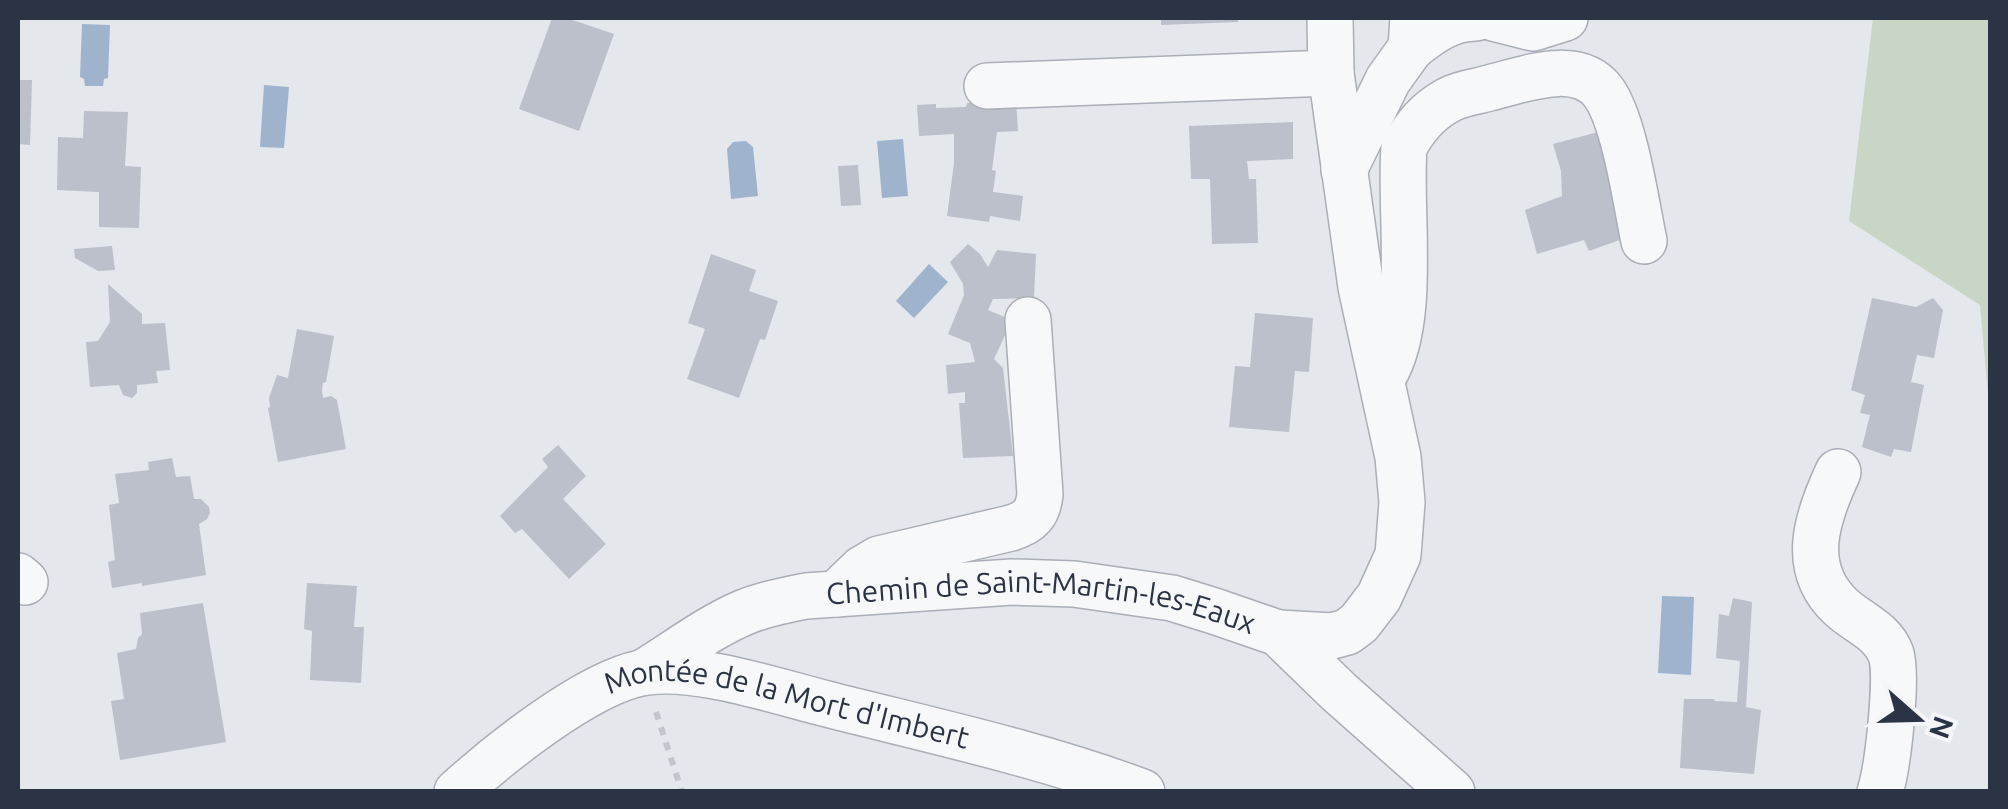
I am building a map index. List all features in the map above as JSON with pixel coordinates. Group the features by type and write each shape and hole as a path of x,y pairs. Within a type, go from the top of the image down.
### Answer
{"street":[{"path":"1278,633 1332,636 1346,632 1379,597 1398,555 1402,502 1398,457 1360,287 1331,73 1330,18"},
{"path":"1344,170 1412,33 1431,32 1460,18 1476,18"},
{"path":"1494,18 1533,28 1565,18"},
{"path":"988,86 1331,73"},
{"path":"1381,380 1394,359 1402,306 1404,146 1414,128 1449,98 1545,74 1578,75 1594,82 1617,119 1644,242"},
{"path":"836,594 870,563 1011,528 1034,516 1040,494 1028,320"},
{"path":"1838,472 1821,510 1815,546 1818,571 1841,607 1882,639 1890,654 1894,673 1886,773 1880,792"},
{"name":"Chemin de Saint-Martin-les-Eaux","path":"644,672 744,612 806,596 1012,582 1074,584 1172,598 1278,633 1452,792"},
{"name":"Montée de la Mort d'Imbert","path":"457,792 560,712 604,686 644,672 683,672 728,680 1047,759 1142,792"}],"path":[{"path":"644,672 682,792"}],"green space":[{"path":"1873,18 1990,18 1990,417 1980,305 1849,221"}],"water":[{"path":"82,24 110,25 108,78 103,86 85,86 80,77"},
{"path":"264,85 289,87 284,148 260,147"},
{"path":"903,139 908,196 882,198 877,141"},
{"path":"746,141 753,147 758,196 731,199 727,149 733,142"},
{"path":"929,264 948,282 914,318 896,301"},
{"path":"1662,596 1694,597 1691,675 1658,673"}],"building":[{"path":"552,18 567,18 614,34 579,131 519,109"},
{"path":"1161,18 1238,18 1238,22 1161,25"},
{"path":"18,80 32,80 30,145 18,144"},
{"path":"1016,100 1018,131 997,132 992,170 996,171 993,192 1023,196 1020,221 990,216 989,222 947,216 954,134 919,136 917,105 966,107 967,103"},
{"path":"84,111 128,112 125,166 141,167 139,228 99,227 99,192 57,190 58,137 83,138"},
{"path":"1293,122 1293,159 1247,161 1249,179 1256,179 1258,243 1212,244 1210,179 1191,179 1189,126"},
{"path":"1602,131 1634,235 1589,251 1584,240 1537,254 1525,210 1562,196 1561,171 1553,144"},
{"path":"858,165 861,205 841,206 838,166"},
{"path":"968,244 988,267 997,250 1036,254 1034,298 993,299 988,310 1012,320 994,359 1003,368 1013,456 963,458 959,403 965,403 965,392 948,394 946,365 975,362 970,343 948,334 964,295 963,284 950,262"},
{"path":"112,246 115,270 98,271 75,258 74,249"},
{"path":"711,254 756,270 749,291 778,301 739,398 687,379 705,329 688,323"},
{"path":"108,284 142,314 142,324 165,323 170,370 156,371 158,383 137,385 132,398 123,395 119,385 90,387 86,342 98,341 110,322"},
{"path":"1872,298 1916,307 1933,298 1943,310 1934,358 1917,355 1911,382 1924,385 1911,452 1894,449 1891,457 1862,447 1870,415 1860,413 1865,395 1851,390"},
{"path":"1255,313 1313,318 1309,372 1295,371 1289,432 1229,427 1235,366 1250,367"},
{"path":"297,329 334,336 322,390 323,398 331,396 337,400 346,449 278,462 269,398 277,375 288,378"},
{"path":"558,445 586,476 563,499 606,544 569,579 522,529 515,533 500,516 548,467 542,459"},
{"path":"172,458 176,477 190,476 194,499 201,499 209,507 207,519 199,524 206,575 112,588 108,562 115,560 109,505 119,503 115,474 149,470 148,462"},
{"path":"307,583 357,586 354,627 364,627 361,683 310,680 312,631 304,629"},
{"path":"1733,598 1752,602 1746,707 1761,710 1754,774 1680,768 1684,699 1737,702 1740,661 1716,658 1719,614 1729,616"},
{"path":"203,603 226,742 120,760 111,701 124,699 117,653 136,649 142,634 140,613"}]}
